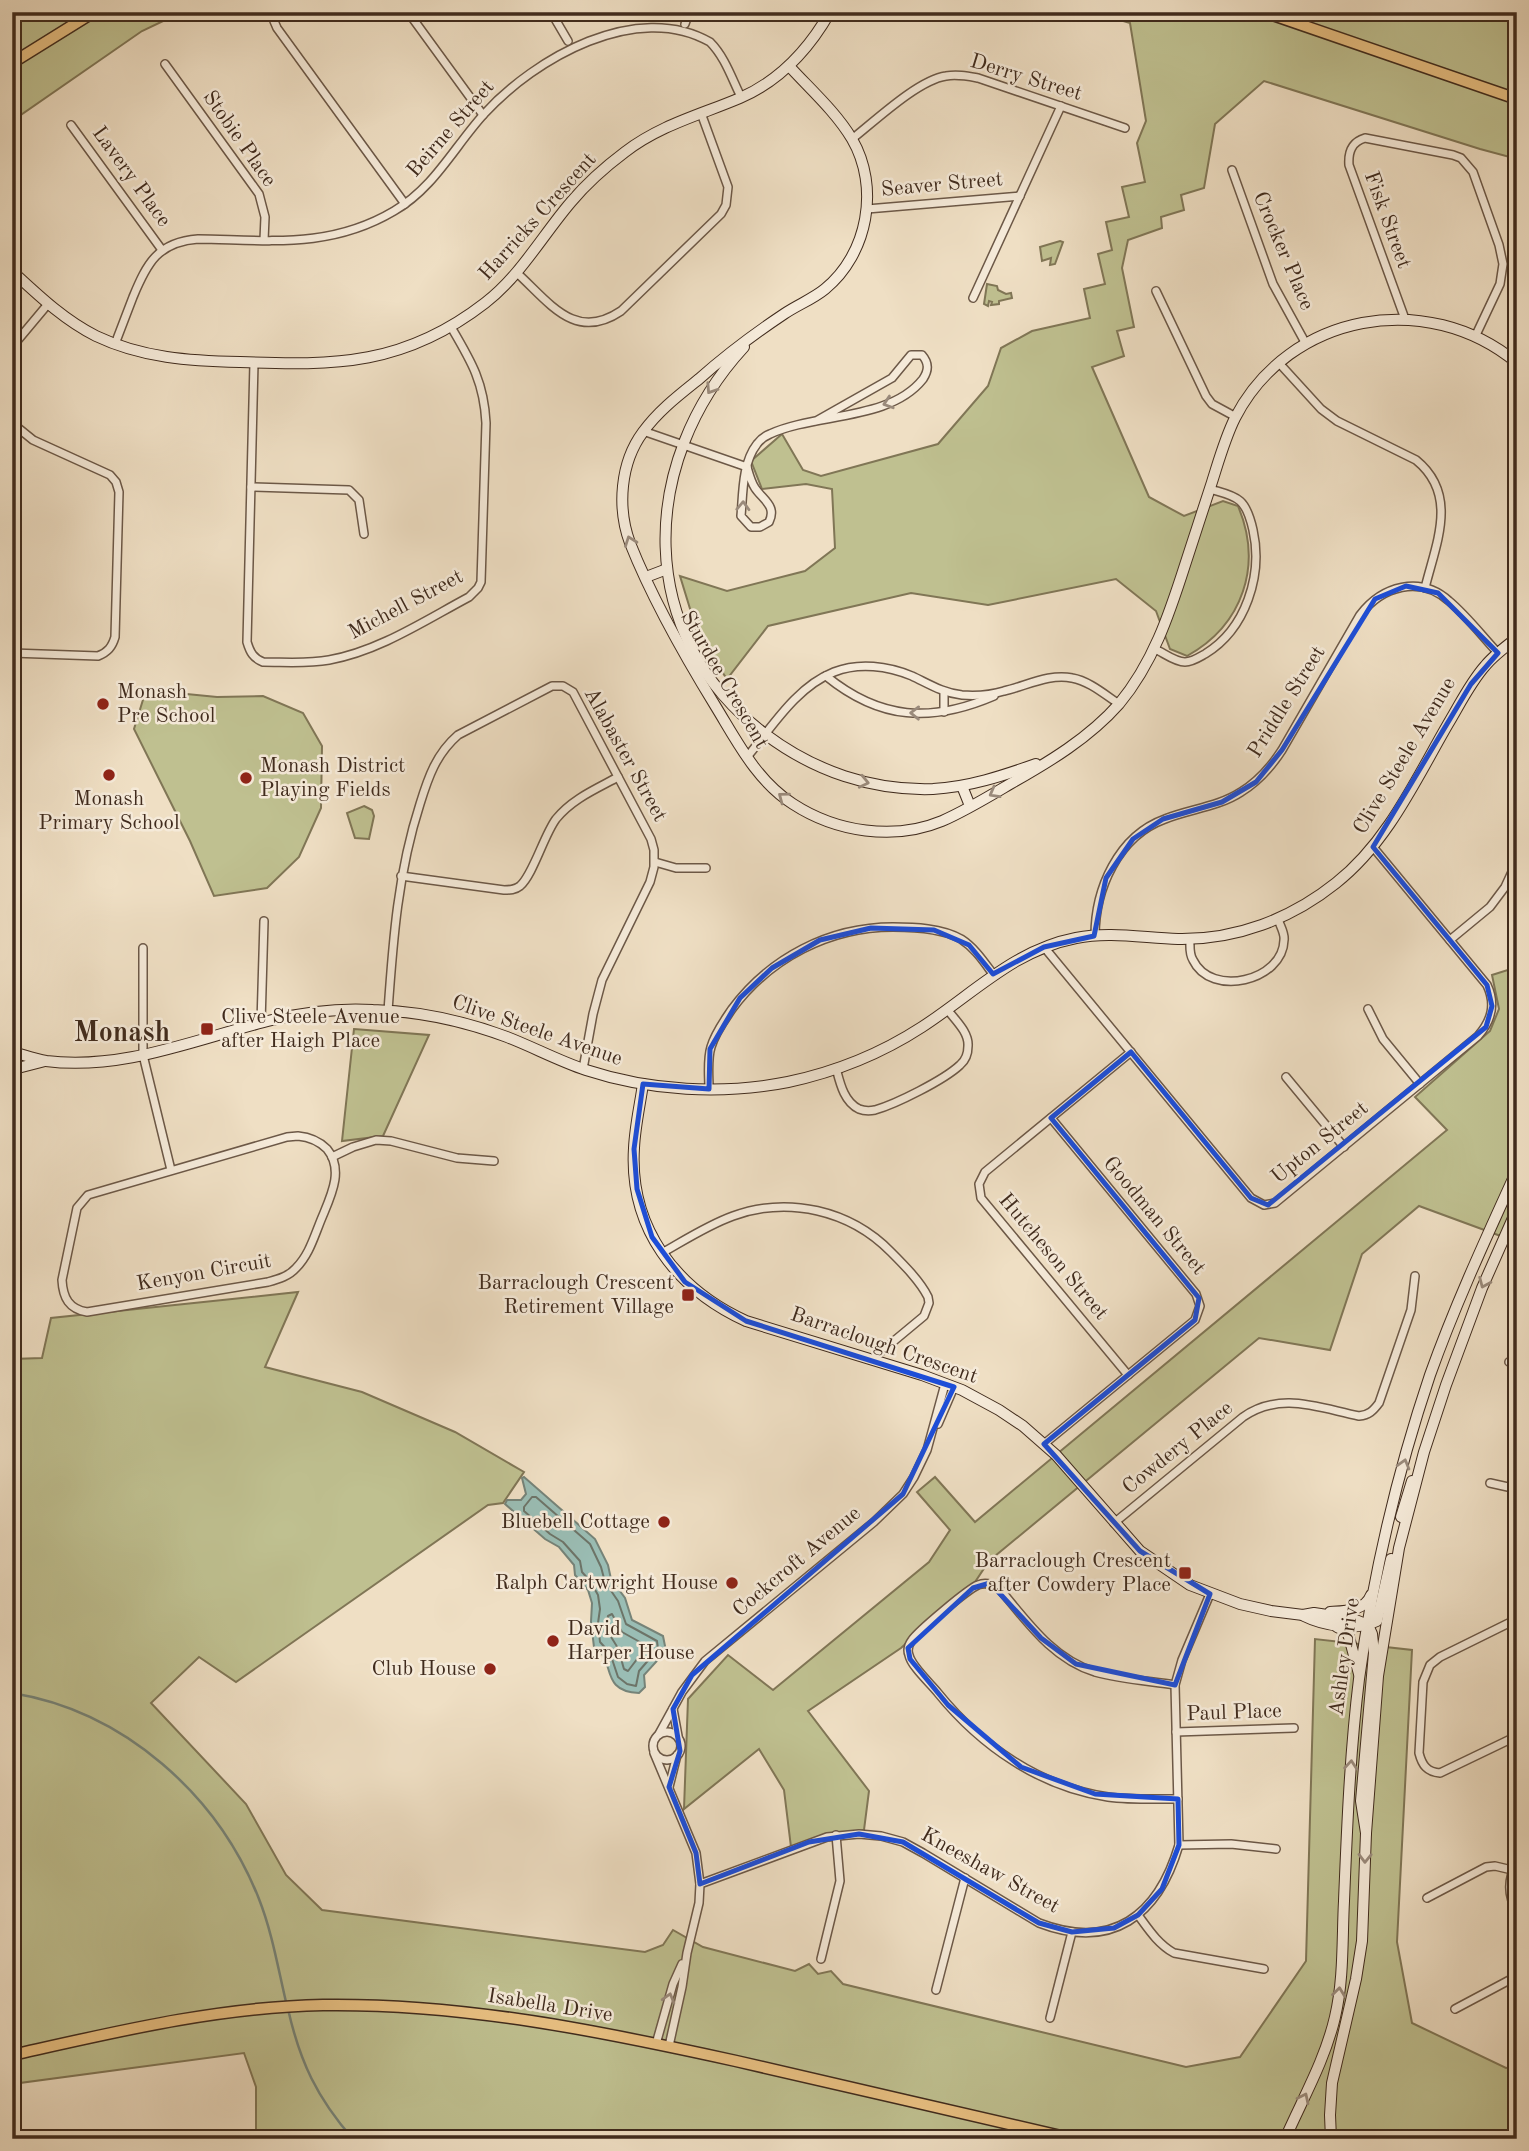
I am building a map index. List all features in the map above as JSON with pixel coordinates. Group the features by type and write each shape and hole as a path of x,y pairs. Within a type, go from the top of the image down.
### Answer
{"main road":[{"path":"12,64 94,12"},
{"path":"1264,12 1517,99"},
{"path":"12,72 47,42"},
{"name":"Isabella Drive","path":"12,2055 149,2024 253,2010 386,2006 500,2016 669,2046 1074,2139"}],"street":[{"path":"274,12 274,21 278,28 405,204"},
{"path":"408,12 483,115"},
{"path":"551,12 568,41"},
{"path":"685,24 689,12"},
{"name":"Harricks Crescent","path":"12,271 48,304 80,327 114,344 157,356 186,361 334,363 363,359 408,347 451,327 485,303 517,274 570,204 603,169 626,150 652,134 741,97 772,79 789,66 816,36 831,12"},
{"path":"676,22 699,33 717,50 741,97"},
{"name":"Beirne Street","path":"162,250 186,240 298,241 335,236 371,223 405,204 433,179 483,115 534,66 577,36"},
{"name":"Stobie Place","path":"165,64 259,194 265,218 264,240"},
{"name":"Sturdee Crescent","path":"789,66 838,120 860,155 867,209 856,248 841,273 820,293 791,309 727,354 660,412 643,432 626,468 623,508 628,535 681,650 754,769 790,803 811,815 845,827 892,832 937,823 1018,780 1076,743 1098,725 1119,704 1155,649 1236,417 1261,381 1279,363 1306,344 1348,325 1374,320 1405,319 1441,324 1475,337 1492,345 1517,363"},
{"name":"Derry Street","path":"852,139 917,88 948,75 978,78 1125,128"},
{"name":"Seaver Street","path":"973,298 1061,106"},
{"path":"517,274 569,319 580,323 598,323 621,311 722,214 726,205 728,187 701,113"},
{"name":"Lavery Place","path":"71,125 162,250"},
{"name":"Fisk Street","path":"1405,319 1349,165 1351,147 1357,140 1365,138 1453,155 1468,164 1473,172 1502,251 1503,264 1500,284 1475,337"},
{"name":"Crocker Place","path":"1232,170 1273,284 1306,344"},
{"name":"Seaver Street","path":"867,209 1020,196"},
{"path":"114,344 142,275 162,250"},
{"path":"1156,291 1206,396 1212,404 1236,417"},
{"path":"12,347 48,304"},
{"name":"Michell Street","path":"254,363 247,642 250,653 263,662 303,663 328,660 388,640 474,593 478,588 482,575 485,404 478,377 451,327"},
{"name":"Sturdee Crescent","path":"753,335 713,384 699,407 682,444 667,506 667,569 678,613 702,667 732,705 780,745 811,763 861,781 914,789 962,786 1005,775 1053,757"},
{"path":"747,467 753,484 772,510 769,522 760,527 751,527 741,516 744,481 747,467 755,446 767,436 901,398 917,386 926,374 926,360 922,355 911,355 892,378 816,421"},
{"path":"1279,363 1321,409 1338,421 1416,460 1426,469 1434,480 1441,501 1442,516 1425,588 1449,600 1498,653"},
{"path":"12,423 33,440 110,475 116,482 118,492 115,637 112,646 106,653 98,656 12,653"},
{"path":"643,432 747,467"},
{"path":"251,487 349,491 359,500 364,534"},
{"path":"1155,649 1187,662 1210,651 1224,639 1235,624 1252,589 1255,541 1245,506 1233,496 1210,489"},
{"path":"646,577 667,569"},
{"name":"Priddle Street","path":"1095,936 1097,907 1106,878 1115,861 1133,839 1163,819 1222,802 1256,782 1282,750 1365,609 1375,599 1393,589 1406,586 1425,588"},
{"name":"Clive Steele Avenue","path":"13,1051 45,1060 92,1062 144,1055 261,1023 351,1009 441,1018 475,1026 583,1069 643,1084 709,1089 767,1085 804,1078 893,1044 947,1009 993,974 1044,947 1095,936 1190,939 1223,936 1278,919 1316,898 1373,847 1395,815 1471,684 1498,653 1517,638"},
{"path":"747,757 798,696 826,676 851,668 881,667 902,672 944,692 980,695 1046,679 1072,678 1090,685 1119,704"},
{"path":"826,676 859,699 887,710 916,714 944,712 1004,691"},
{"name":"Alabaster Street","path":"388,1011 395,912 401,876 422,797 434,766 444,749 458,736 552,686 563,686 573,692 651,839 655,862"},
{"path":"944,692 944,712"},
{"path":"401,876 513,890 523,882 552,825 566,808 618,777"},
{"path":"962,786 970,806"},
{"name":"Upton Street","path":"1044,947 1257,1203 1275,1203 1478,1036 1491,1017 1491,994 1487,985 1373,847"},
{"path":"1450,940 1490,907 1505,887 1517,861"},
{"path":"583,1069 602,980 650,882 655,862 676,868 706,868"},
{"path":"1190,939 1191,958 1200,970 1222,980 1241,982 1261,974 1281,952 1284,939 1278,919"},
{"path":"261,1023 264,921"},
{"path":"709,1089 710,1049 722,1023 740,998 772,968 795,952 820,940 871,928 910,927 934,930 953,935 969,945 993,974"},
{"path":"143,948 144,1055 171,1170"},
{"path":"835,1068 849,1101 864,1110 874,1110 910,1095 960,1066 967,1054 969,1047 965,1033 947,1009"},
{"path":"1368,1009 1383,1040 1420,1084"},
{"path":"13,1051 17,1058 13,1070"},
{"name":"Hutcheson Street","path":"1128,1375 979,1193 979,1184 985,1172 1131,1052"},
{"name":"Clive Steele Avenue","path":"13,1070 45,1060"},
{"path":"1286,1077 1344,1147"},
{"name":"Barraclough Crescent","path":"643,1084 634,1149 635,1180 645,1219 662,1253 685,1282 724,1311 746,1321 950,1385 999,1410 1044,1444 1140,1551 1190,1585 1250,1607 1353,1619 1368,1625"},
{"name":"Goodman Street","path":"1044,1444 1195,1320 1199,1312 1199,1298 1051,1118"},
{"name":"Kenyon Circuit","path":"298,1136 315,1140 325,1147 332,1157 336,1171 334,1187 308,1251 290,1273 268,1282 87,1312 74,1308 65,1299 62,1280 75,1216 82,1201 94,1192 287,1137 298,1136"},
{"path":"332,1157 376,1140 391,1140 457,1158 495,1161"},
{"name":"Ashley Drive","path":"1285,2139 1323,2058 1336,2013 1349,1791 1360,1678 1376,1578 1397,1491 1430,1376 1460,1298 1512,1191 1517,1170"},
{"path":"662,1253 710,1226 758,1209 795,1207 841,1217 882,1243 928,1297 929,1303 923,1316 871,1360"},
{"name":"Ashley Drive","path":"1331,2139 1332,2084 1362,1941 1366,1833 1378,1676 1399,1548 1424,1452 1463,1337 1517,1209"},
{"name":"Cowdery Place","path":"1114,1523 1243,1417 1263,1406 1284,1402 1359,1416 1373,1411 1379,1403 1411,1310 1415,1276"},
{"name":"Cockcroft Avenue","path":"659,1734 668,1714 705,1661 897,1501 919,1469 950,1385"},
{"path":"1366,1833 1361,1801 1374,1653 1368,1625 1377,1621 1406,1494 1424,1452"},
{"path":"1490,1483 1517,1489"},
{"path":"1314,1614 1357,1609 1368,1602 1376,1578"},
{"path":"1175,1685 1095,1672 1076,1664 1041,1639 998,1587 988,1583 980,1584 915,1635 908,1648 910,1659 948,1705 987,1743 1021,1767 1065,1786 1095,1794 1141,1800 1178,1799"},
{"name":"Kneeshaw Street","path":"700,1884 809,1842 836,1835 859,1834 903,1842 1038,1923 1055,1929 1097,1932 1114,1928 1139,1915 1162,1889 1179,1845 1175,1685 1182,1660 1210,1594"},
{"name":"Barraclough Crescent","path":"1303,1615 1313,1620 1352,1626 1368,1625"},
{"path":"1517,1619 1440,1657 1430,1665 1423,1682 1419,1753 1424,1767 1430,1772 1440,1773 1517,1736"},
{"path":"1327,1622 1347,1632 1360,1678"},
{"path":"669,1787 681,1746 673,1709"},
{"name":"Paul Place","path":"1176,1732 1294,1728"},
{"path":"669,2046 699,1903 700,1884 696,1853 654,1753 653,1743 659,1734 670,1732 678,1737"},
{"path":"654,1753 664,1760 677,1755"},
{"path":"821,1959 840,1881 836,1835"},
{"path":"1179,1845 1231,1844 1276,1850"},
{"path":"1517,1861 1512,1870 1510,1893 1517,1911"},
{"path":"1427,1898 1486,1867 1512,1870"},
{"path":"936,1990 965,1878"},
{"path":"1139,1915 1155,1938 1174,1953 1264,1969"},
{"path":"1050,2018 1072,1932"},
{"path":"656,2044 673,1984 687,1953"},
{"path":"1455,2009 1517,1976"}],"highlighted area":[{"path":"1406,586 1438,593 1498,653 1471,684 1373,847 1487,985 1492,1006 1486,1027 1268,1205 1251,1198 1131,1052 1051,1118 1199,1298 1195,1320 1044,1444 1140,1551 1210,1594 1175,1685 1076,1664 1041,1638 990,1583 973,1588 908,1648 910,1659 948,1705 1021,1767 1095,1794 1178,1799 1179,1845 1162,1889 1138,1915 1114,1928 1072,1932 1039,1923 903,1842 859,1834 809,1842 700,1884 696,1853 669,1787 680,1751 673,1709 692,1675 903,1494 954,1387 746,1321 685,1282 652,1237 637,1189 634,1149 643,1084 709,1089 710,1049 740,998 772,968 820,940 871,928 934,930 969,945 993,974 1044,947 1094,936 1106,878 1133,839 1163,819 1222,802 1256,782 1282,750 1375,599"}],"green space":[{"path":"12,12 182,12 142,31 12,121"},
{"path":"1093,12 1508,12 1517,15 1517,159 1264,81 1215,124 1204,188 1181,195 1184,210 1161,217 1162,228 1128,240 1122,268 1134,327 1117,331 1124,356 1092,367 1149,497 1184,516 1223,501 1238,506 1245,528 1248,571 1243,591 1222,628 1187,656 1170,649 1156,611 1116,579 988,605 911,593 768,626 727,679 699,638 680,576 727,591 805,571 835,548 832,489 806,484 762,489 751,461 782,434 803,470 821,476 938,444 988,386 1001,348 1032,331 1090,318 1084,289 1105,284 1098,254 1112,250 1106,222 1129,217 1122,187 1145,182 1137,143 1146,121 1130,23"},
{"path":"1063,242 1055,264 1050,265 1051,258 1042,261 1040,247"},
{"path":"987,284 997,286 998,290 1006,294 1011,293 1012,298 999,301 999,304 991,305 992,302 989,301 988,306 984,304"},
{"path":"146,690 217,697 263,696 303,713 322,746 321,808 299,857 267,888 214,896 190,841 134,729"},
{"path":"364,806 372,810 374,816 369,839 355,838 347,813"},
{"path":"1517,967 1517,1242 1419,1206 1362,1254 1330,1350 1259,1338 989,1561 975,1582 901,1648 808,1711 869,1791 864,1830 791,1847 784,1790 759,1749 684,1809 688,1699 728,1655 773,1690 929,1562 950,1530 917,1492 935,1477 975,1522 1447,1130 1415,1097 1490,1031 1499,1009 1492,975"},
{"path":"354,1029 429,1035 383,1136 342,1141"},
{"path":"298,1292 265,1367 362,1392 455,1432 524,1472 503,1503 488,1505 236,1682 199,1657 151,1703 246,1804 286,1875 322,1910 645,1952 663,1945 673,1930 703,1947 795,1971 809,1964 818,1974 831,1971 843,1984 1186,2067 1240,2057 1306,1961 1315,1639 1412,1650 1397,1942 1412,2023 1506,2068 1517,2066 1517,2139 256,2139 256,2087 244,2053 12,2084 12,1359 42,1358 51,1318"}],"water":[{"path":"522,1478 595,1539 608,1565 611,1579 625,1598 632,1620 663,1636 666,1651 644,1675 645,1687 639,1693 618,1687 601,1652 594,1647 592,1603 588,1590 575,1575 574,1565 559,1547 545,1539 505,1504 507,1500 521,1500 526,1494"}],"waterway":[{"path":"12,1693 53,1703 92,1718 129,1739 162,1764 192,1793 219,1825 241,1861 259,1899 286,2002"},
{"path":"288,2009 304,2063 329,2109 353,2139"}],"place":[{"name":"Monash Pre School","path":"103,704"},
{"name":"Monash Primary School","path":"109,775"},
{"name":"Monash District Playing Fields","path":"246,778"},
{"name":"Clive Steele Avenue after Haigh Place","path":"207,1029"},
{"name":"Barraclough Crescent Retirement Village","path":"688,1295"},
{"name":"Bluebell Cottage","path":"664,1522"},
{"name":"Barraclough Crescent after Cowdery Place","path":"1185,1573"},
{"name":"Ralph Cartwright House","path":"732,1583"},
{"name":"David Harper House","path":"553,1641"},
{"name":"Club House","path":"490,1669"}],"district":[{"name":"Monash","path":"122,1034"}]}
